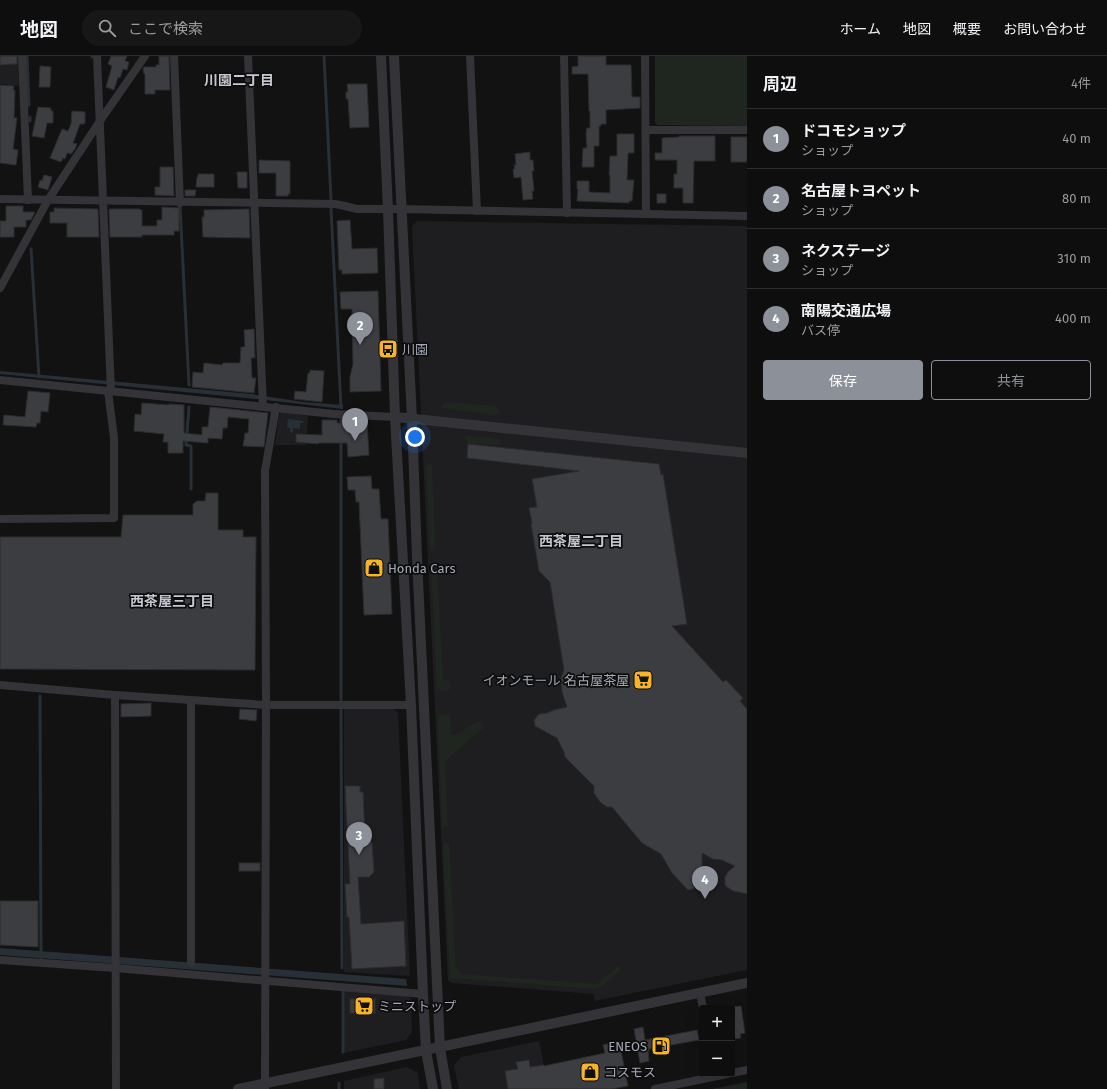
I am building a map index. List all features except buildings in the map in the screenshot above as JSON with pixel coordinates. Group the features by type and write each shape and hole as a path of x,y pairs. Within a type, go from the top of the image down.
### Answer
{"street":[{"path":"22,56 28,200"},
{"path":"0,519 114,518 114,438 110,387 104,202 97,56"},
{"path":"0,288 48,200 145,56"},
{"path":"174,56 180,203"},
{"path":"248,56 263,401"},
{"path":"381,56 423,994 426,1051 433,1089"},
{"path":"394,56 440,1048 447,1089"},
{"path":"470,56 477,211"},
{"path":"564,56 567,213"},
{"path":"645,56 646,214"},
{"path":"646,130 747,130"},
{"path":"0,199 104,202 335,204 357,209 388,210 401,209 747,216"},
{"path":"0,380 110,387 263,401 276,407 334,414 396,417 747,453"},
{"path":"265,1086 266,706 264,471 276,407"},
{"path":"0,684 115,695 266,706 410,705"},
{"path":"115,695 116,1089"},
{"path":"191,701 191,963"},
{"path":"0,960 115,967 266,979 423,994"},
{"path":"238,1089 265,1086 747,983"},
{"path":"700,993 702,1005"},
{"path":"735,1072 747,1070"},
{"path":"655,1089 708,1077"}],"shaded area":[{"path":"0,56 18,56 19,86 0,84"},
{"path":"655,56 747,56 747,126 658,125 655,123"},
{"name":"イオンモール 名古屋茶屋","path":"417,221 747,226 747,970 594,1001 594,994 452,983 448,981 412,226"},
{"path":"0,371 251,394 303,402 343,405 343,409 257,399 0,374"},
{"path":"448,402 496,406 499,413 494,415 442,408 442,405"},
{"path":"282,412 308,416 306,445 275,445 279,415"},
{"path":"288,419 303,421 303,423 300,423 300,429 293,428 293,433 290,432 290,428 287,427"},
{"path":"469,436 498,439 501,442 500,445 468,443 465,439"},
{"path":"429,464 432,465 435,546 433,550 430,549 426,467"},
{"path":"434,565 437,567 443,680 450,681 451,688 440,691 437,687 431,570 432,566"},
{"path":"344,709 394,709 398,713 410,976 344,972"},
{"path":"449,714 452,735 456,735 479,721 484,725 483,728 445,761 448,826 444,827 442,826 438,716"},
{"path":"445,843 449,843 456,967 461,974 597,984 618,966 620,967 620,971 601,987 595,989 450,978 443,845"},
{"path":"0,948 406,979 407,986 0,955"},
{"path":"344,991 407,996 411,999 412,1032 406,1040 344,1053"},
{"path":"539,1041 549,1089 459,1089 454,1066 461,1057"},
{"path":"407,1067 418,1073 420,1089 344,1089 344,1081"},
{"path":"747,1082 747,1089 712,1089"}],"waterway":[{"path":"27,56 29,105"},
{"path":"324,56 331,199"},
{"path":"180,206 189,385"},
{"path":"331,209 341,407"},
{"path":"31,249 39,377"},
{"path":"189,407 186,445 191,446 191,489"},
{"path":"341,418 341,426"},
{"path":"341,440 341,700"},
{"path":"40,696 41,958"},
{"path":"341,710 342,968"},
{"path":"343,992 343,1052"},
{"path":"339,1083 339,1089"}],"place":[{"name":"名古屋トヨペット","path":"360,345"},
{"name":"川園","path":"388,349"},
{"name":"ドコモショップ","path":"355,441"},
{"name":"Honda Cars","path":"374,568"},
{"name":"イオンモール 名古屋茶屋","path":"643,680"},
{"name":"ネクステージ","path":"359,855"},
{"name":"南陽交通広場","path":"705,899"},
{"name":"ミニストップ","path":"364,1006"},
{"name":"ENEOS","path":"661,1046"},
{"name":"コスモス","path":"590,1072"}],"district":[{"name":"川園二丁目","path":"239,80"},
{"name":"西茶屋二丁目","path":"581,541"},
{"name":"西茶屋三丁目","path":"172,601"}]}
